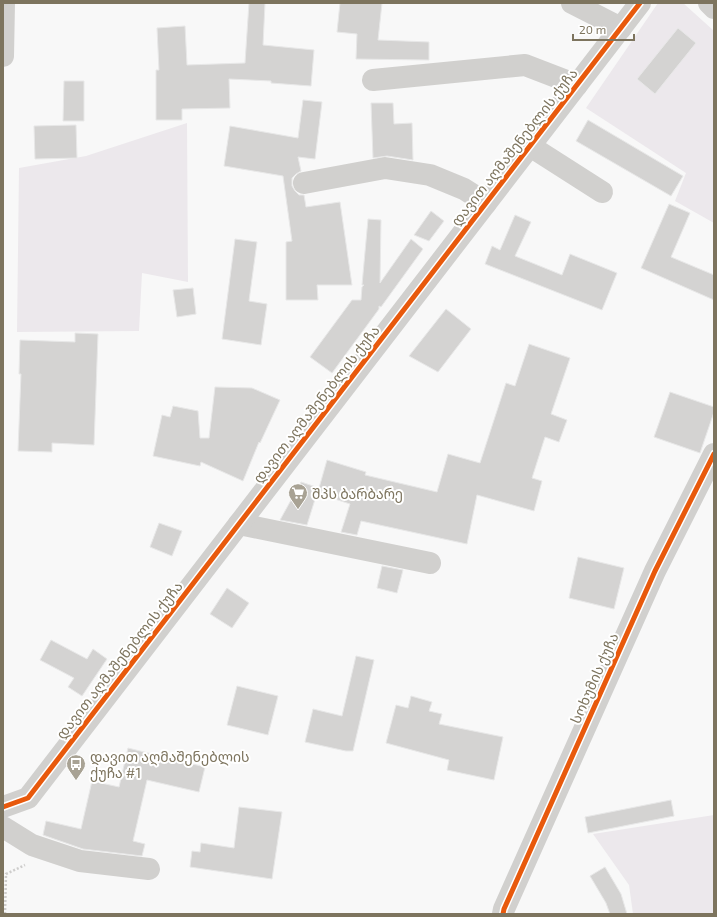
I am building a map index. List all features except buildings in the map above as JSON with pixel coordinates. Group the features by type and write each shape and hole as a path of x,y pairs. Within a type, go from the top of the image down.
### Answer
{"street":[{"path":"3,56 4,3"},
{"path":"572,3 621,28"},
{"name":"დავით აღმაშენებლის ქუჩა","path":"3,807 28,798 640,3"},
{"path":"709,3 714,8"},
{"path":"373,80 525,65 577,85"},
{"path":"530,146 602,192"},
{"path":"304,184 385,168 430,175 464,189 486,203"},
{"name":"სოხუმის ქუჩა","path":"503,914 655,571 714,454"},
{"path":"239,524 430,563"},
{"path":"3,827 32,845 80,861 149,869"}],"path":[{"path":"5,914 6,874"}],"shaded area":[{"path":"658,3 683,3 714,31 714,223 675,201 686,173 586,108"},
{"path":"187,123 188,282 142,273 139,331 17,332 19,168 86,156"},
{"path":"714,815 714,914 633,914 629,885 593,834"}],"cycle path":[{"path":"3,807 28,798 640,3"},
{"path":"503,914 655,571 714,454"}],"place":[{"name":"შპს ბარბარე","path":"298,510"},
{"name":"დავით აღმაშენებლის ქუჩა #1","path":"76,781"}]}
